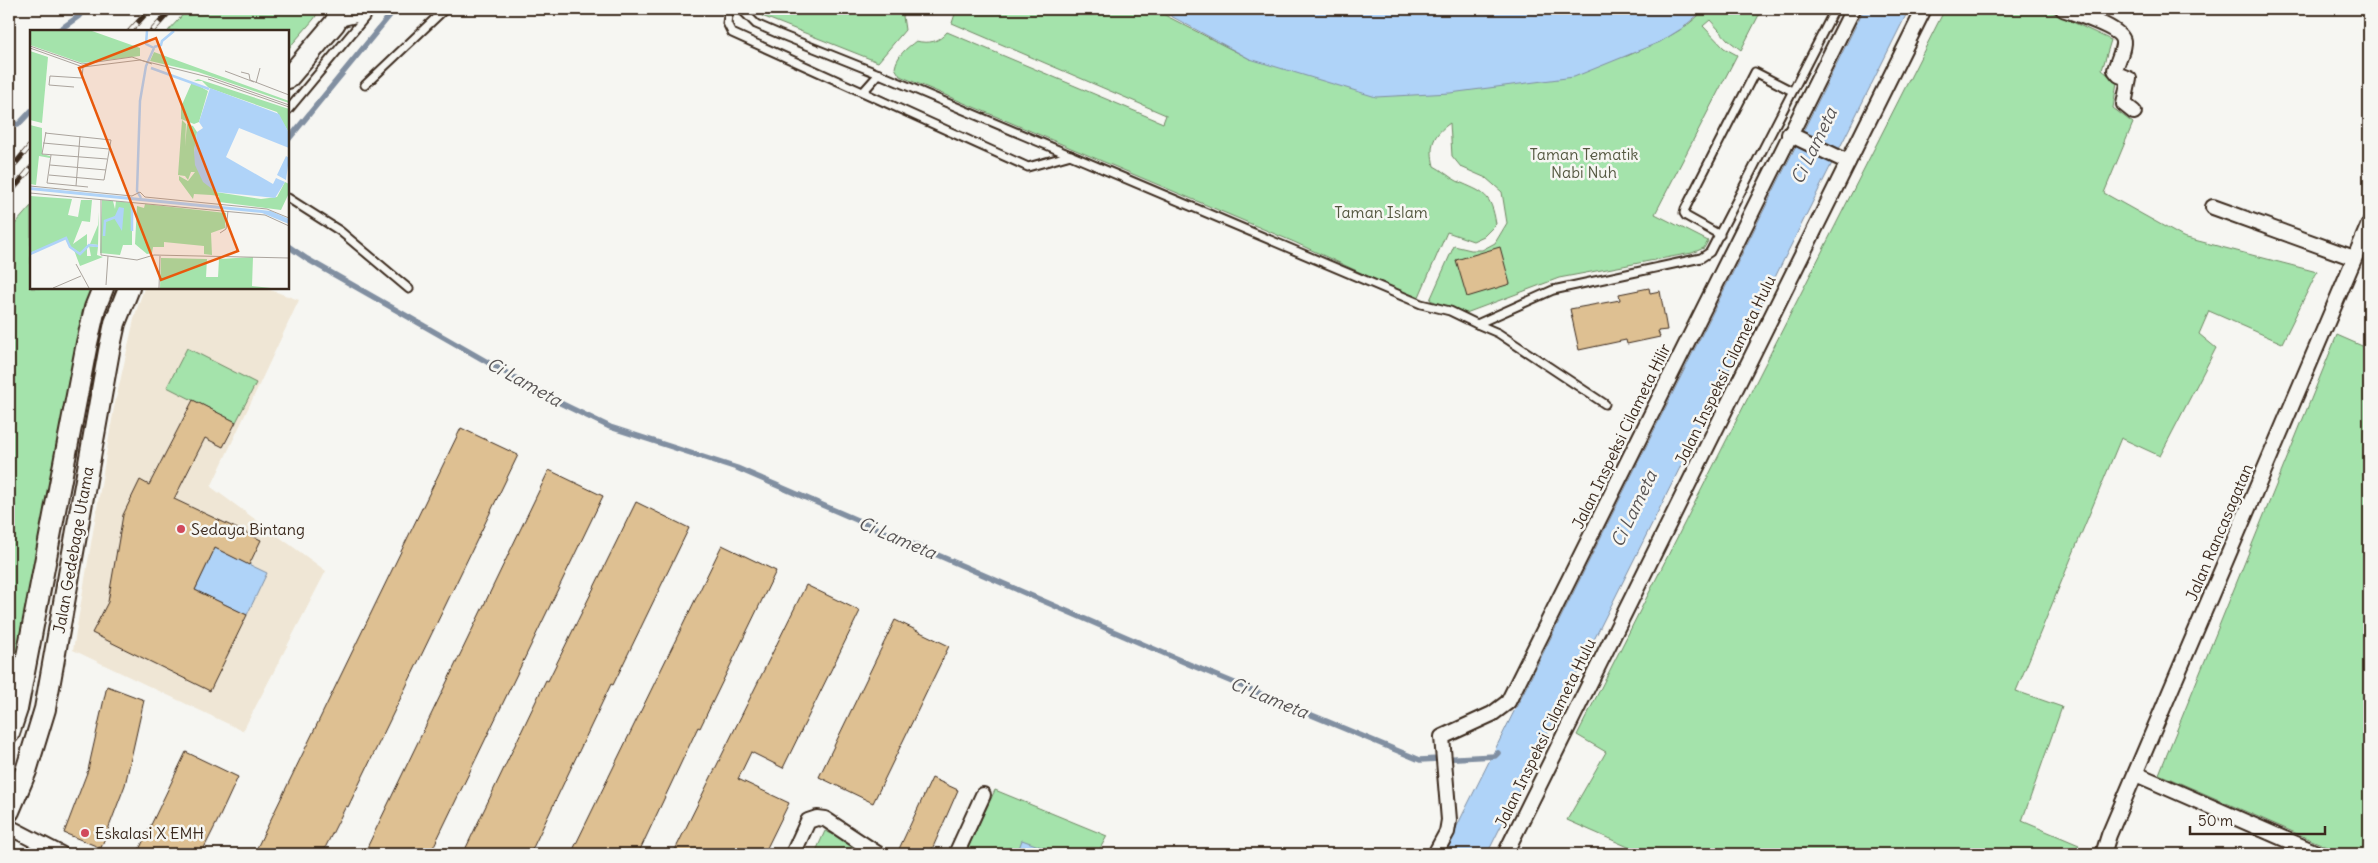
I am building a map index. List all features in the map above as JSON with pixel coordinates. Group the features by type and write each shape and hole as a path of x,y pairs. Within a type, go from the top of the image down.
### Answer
{"street":[{"name":"Jalan Inspeksi Cilameta Hilir","path":"1436,854 1447,832 1449,820 1441,740 1445,734 1492,714 1508,702 1795,137 1853,9"},
{"name":"Jalan Inspeksi Cilameta Hulu","path":"1505,854 1842,160 1924,9"},
{"path":"2063,9 2115,30 2122,36 2124,43 2115,70 2119,75 2129,79 2124,104 2134,112"},
{"path":"289,77 338,16"},
{"path":"1795,137 1842,160"},
{"path":"2212,206 2354,258"},
{"name":"Jalan Rancasagatan","path":"2103,854 2109,835 2369,224"},
{"name":"Jalan Gedebage Utama","path":"9,733 17,709 86,343 95,308 103,289"},
{"name":"Jalan Gedebage Utama","path":"9,811 26,771 44,709 109,351 122,291"},
{"path":"69,436 93,441"},
{"path":"2136,774 2319,854"},
{"path":"956,854 983,795"},
{"path":"793,854 808,822 817,818 825,819 878,854"},
{"path":"9,828 61,854"}],"lane":[{"path":"338,16 358,18 372,9"},
{"path":"289,109 372,9"},
{"path":"365,85 445,9"},
{"path":"728,9 727,23 732,33 1028,167 1071,155"},
{"path":"741,9 756,24 779,34 879,74 1422,304 1450,311 1498,333 1605,404"},
{"path":"1477,324 1553,290 1701,258 1710,252 1835,9"},
{"path":"1720,235 1686,216 1684,213 1685,209 1755,72 1792,91"},
{"path":"863,92 879,74"},
{"path":"289,199 340,232 409,288"}],"shaded area":[{"name":"Sedaya Bintang","path":"144,289 268,289 299,300 211,487 326,571 243,731 73,650 114,408 135,315"}],"green space":[{"path":"188,9 320,9 314,19 289,48 289,30 169,30"},
{"path":"755,9 908,9 903,16 905,30 878,62 762,16"},
{"path":"954,9 1153,9 1250,59 1627,56 1678,31 1705,9 1762,9 1741,50 1728,40 1710,20 1703,26 1724,48 1737,55 1655,214 1708,241 1704,248 1692,253 1559,278 1466,313 1430,300 1454,246 1471,250 1482,250 1495,243 1507,223 1502,192 1486,178 1461,167 1452,156 1450,123 1436,136 1432,146 1434,166 1485,195 1492,206 1496,224 1484,236 1473,241 1447,232 1418,299 1294,242 900,76 895,68 896,63 906,49 916,41 933,41 941,38 947,32 1163,123 1166,115 952,23 955,14"},
{"path":"1945,9 2045,9 2111,40 2102,70 2117,82 2113,108 2133,123 2104,193 2183,237 2317,272 2282,343 2209,311 2199,334 2216,348 2160,456 2121,438 2016,691 2062,707 2022,821 2079,845 2073,854 1644,854 1567,820 1606,752 1577,735"},
{"path":"30,207 30,289 93,289 86,305 77,341 9,698 9,231"},
{"path":"2337,335 2369,349 2369,854 2344,854 2159,774"},
{"path":"187,348 256,383 236,422 167,387"},
{"path":"995,790 1107,836 1097,854 965,854"},
{"path":"825,831 844,839 866,854 823,854 816,851"}],"water":[{"path":"1158,9 1705,9 1681,29 1660,42 1574,77 1450,93 1376,97 1250,59"},
{"path":"1864,9 1909,9 1487,854 1443,854"},
{"path":"215,548 267,573 247,615 195,590"},
{"path":"1022,840 1061,854 1017,854"}],"building":[{"path":"1500,247 1510,284 1467,297 1456,260"},
{"path":"1649,288 1650,293 1660,291 1667,330 1658,331 1660,337 1627,344 1626,340 1579,350 1570,309 1620,300 1619,294"},
{"path":"193,400 236,422 223,447 205,438 174,499 261,540 249,565 215,548 195,590 247,615 210,691 92,633 108,602 123,515 140,480 149,485"},
{"path":"461,428 518,455 348,807 346,806 322,854 254,854"},
{"path":"549,470 603,496 430,854 364,854"},
{"path":"636,502 689,528 613,685 611,684 530,854 463,854 546,680 548,681"},
{"path":"722,545 776,571 700,728 698,727 638,854 571,854"},
{"path":"806,585 860,611 783,768 751,752 738,779 789,803 764,854 673,854"},
{"path":"895,620 949,646 873,803 819,777"},
{"path":"107,686 144,700 125,785 101,848 64,833 88,770"},
{"path":"186,752 238,777 220,816 201,854 137,854"},
{"path":"932,778 958,790 930,854 910,854 899,849"}],"waterway":[{"name":"Ci Lameta","path":"59,30 79,16 84,9"},
{"path":"289,139 395,9"},
{"path":"9,121 18,125 30,112"},
{"name":"Ci Lameta","path":"289,247 307,259 552,399 610,427 737,468 1191,665 1420,760 1495,756 1498,753"},
{"path":"1518,851 1526,854"}],"railway":[{"path":"131,30 150,9"},
{"path":"153,30 172,9"},
{"path":"9,171 30,146"},
{"path":"9,194 30,169"}],"place":[{"name":"Sedaya Bintang","path":"181,529"},
{"name":"Eskalasi X EMH","path":"85,833"}],"park label":[{"name":"Taman Tematik Nabi Nuh","path":"1584,163"},
{"name":"Taman Islam","path":"1381,212"}]}
